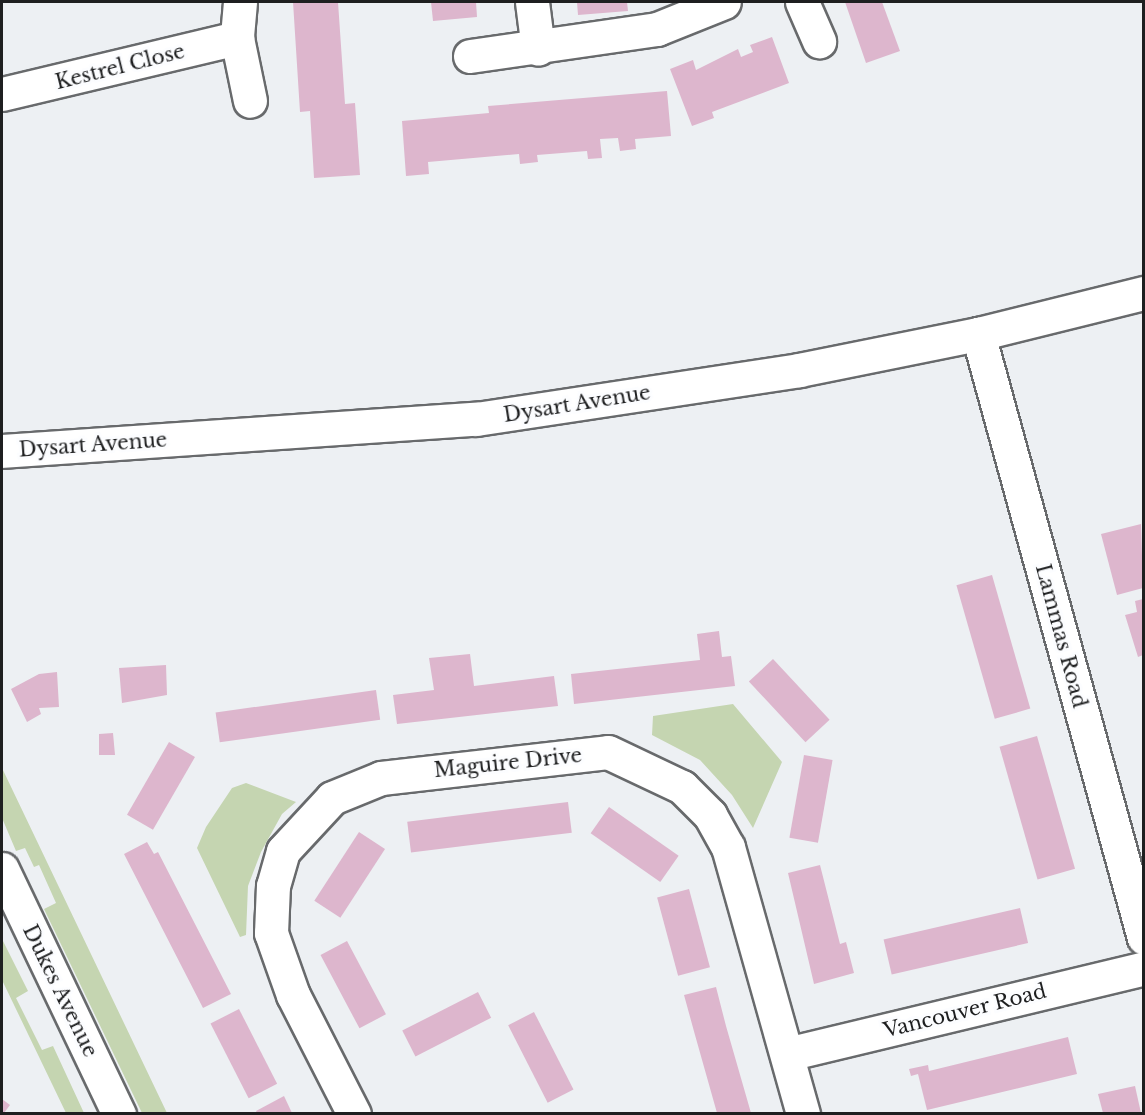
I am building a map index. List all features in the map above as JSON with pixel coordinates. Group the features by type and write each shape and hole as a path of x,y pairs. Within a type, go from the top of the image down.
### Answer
{"street":[{"path":"240,2 237,38 250,101"},
{"path":"532,2 538,49"},
{"path":"470,56 538,49 657,28 724,2"},
{"path":"802,2 819,41"},
{"name":"Kestrel Close","path":"2,94 237,38"},
{"name":"Dysart Avenue","path":"2,451 476,419 799,370 978,334 1143,293"},
{"name":"Lammas Road","path":"978,334 1143,938"},
{"name":"Maguire Drive","path":"354,1113 293,995 271,933 273,886 283,851 332,798 381,777 608,752 682,787 710,815 728,846 803,1113"},
{"name":"Dukes Avenue","path":"2,869 119,1113"},
{"name":"Vancouver Road","path":"787,1054 1143,968"}],"green space":[{"path":"733,704 782,762 753,828 732,795 700,760 652,735 653,716"},
{"path":"2,768 167,1113 142,1113 44,909 56,903 39,865 34,867 25,848 16,851 2,818"},
{"path":"246,783 296,802 282,814 261,852 248,886 246,935 240,937 197,848 206,827 232,788"},
{"path":"2,939 28,991 16,998 42,1050 53,1046 84,1113 66,1113 2,980"}],"building":[{"path":"293,2 338,2 345,104 355,103 360,175 314,178 310,111 300,112"},
{"path":"431,2 476,2 477,17 433,21"},
{"path":"577,2 627,2 628,11 578,15"},
{"path":"845,2 882,2 900,51 866,63"},
{"path":"772,37 789,83 712,112 714,118 692,126 670,69 693,60 696,70 738,49 741,57 753,52 750,45"},
{"path":"667,91 671,136 635,139 636,149 620,151 618,138 600,139 602,158 588,159 587,151 537,155 538,162 520,164 519,154 428,162 429,174 406,176 402,121 489,113 488,106"},
{"path":"1141,524 1143,588 1117,595 1101,534"},
{"path":"992,575 1030,709 995,719 956,585"},
{"path":"1143,599 1143,655 1138,657 1125,615 1137,612 1135,601"},
{"path":"719,631 722,657 731,656 735,686 574,704 571,674 700,660 697,634"},
{"path":"470,654 474,686 554,676 558,706 397,724 393,695 434,690 429,658"},
{"path":"773,659 830,720 805,742 749,682"},
{"path":"166,665 167,695 122,703 119,668"},
{"path":"57,672 59,707 39,708 41,714 27,722 11,689 39,674"},
{"path":"376,690 380,720 220,742 216,713"},
{"path":"113,733 115,755 99,755 99,734"},
{"path":"1037,736 1075,869 1038,879 1000,747"},
{"path":"169,742 195,757 153,830 127,815"},
{"path":"804,755 833,760 818,843 789,838"},
{"path":"568,802 572,833 411,853 407,822"},
{"path":"609,807 679,856 660,882 591,833"},
{"path":"359,832 385,849 340,918 314,901"},
{"path":"147,842 154,854 158,852 231,994 203,1008 124,854"},
{"path":"820,865 840,944 846,942 854,973 814,984 788,873"},
{"path":"689,889 710,967 678,976 657,898"},
{"path":"1020,908 1028,943 892,975 884,939"},
{"path":"347,941 386,1014 359,1028 321,955"},
{"path":"716,987 751,1113 717,1113 695,1035 684,995"},
{"path":"478,992 491,1018 415,1056 402,1031"},
{"path":"239,1009 277,1084 249,1098 210,1024"},
{"path":"534,1012 573,1090 548,1103 508,1025"},
{"path":"1068,1037 1077,1074 927,1110 918,1074 911,1076 909,1069 928,1065 929,1071"},
{"path":"1135,1086 1141,1113 1103,1113 1098,1094"},
{"path":"284,1096 292,1113 257,1113 256,1111"},
{"path":"2,1099 10,1105 4,1113 2,1113"}]}
